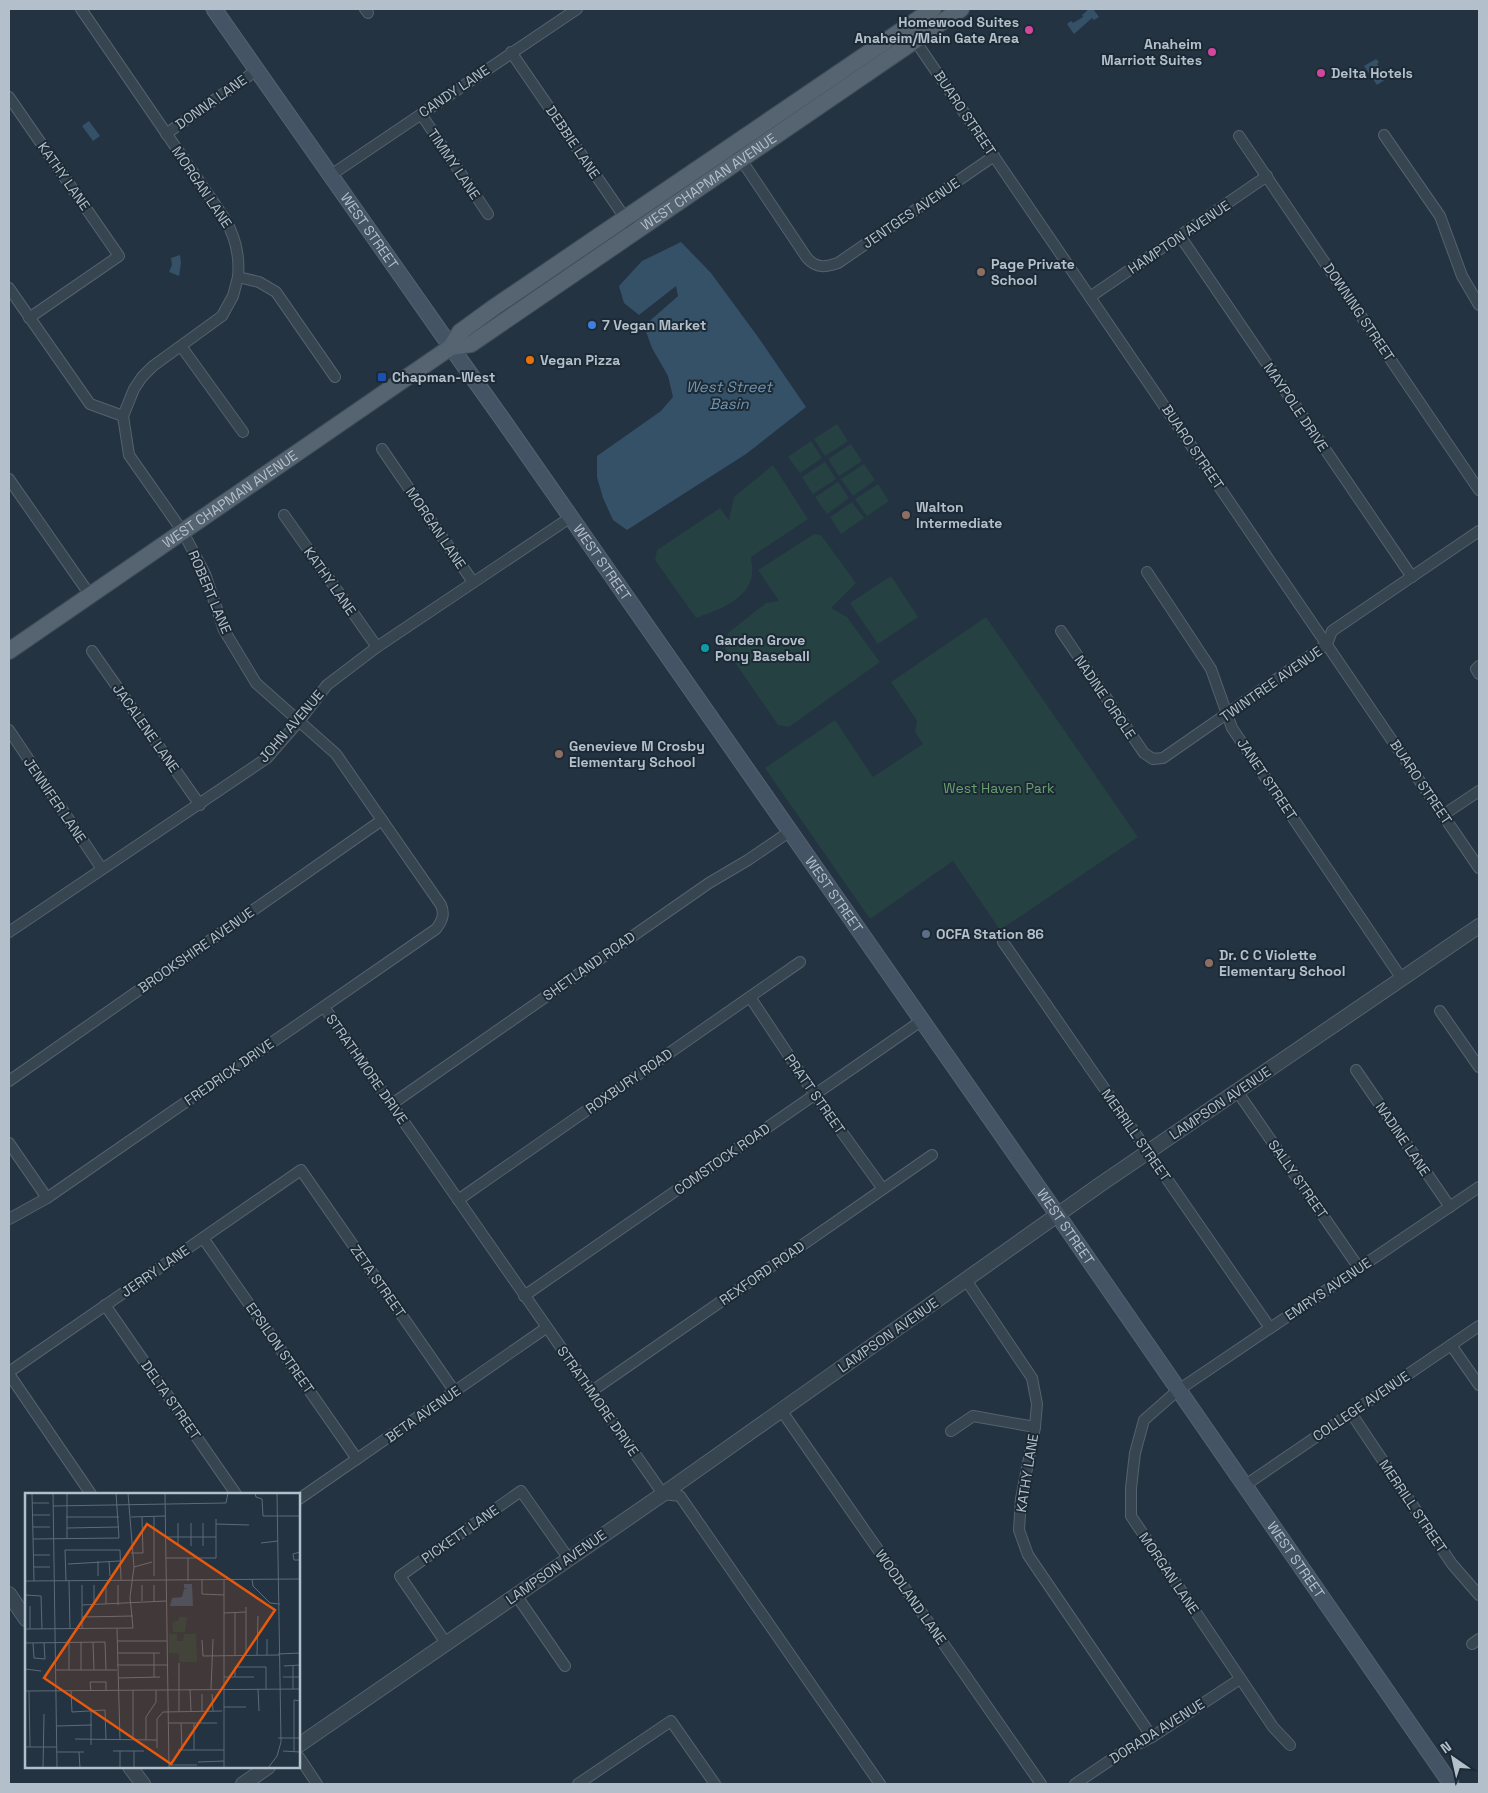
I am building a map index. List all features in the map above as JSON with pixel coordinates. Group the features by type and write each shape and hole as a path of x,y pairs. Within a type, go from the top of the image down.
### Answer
{"main road":[{"name":"WEST STREET","path":"214,9 1057,1214 1177,1391 1451,1784"},
{"name":"WEST CHAPMAN AVENUE","path":"911,34 933,9"},
{"name":"WEST CHAPMAN AVENUE","path":"9,651 450,347 470,344 630,225 736,152 911,34 961,9"}],"street":[{"name":"MORGAN LANE","path":"81,9 233,232 238,256 238,277"},
{"name":"CANDY LANE","path":"331,175 577,9"},
{"name":"BUARO STREET","path":"911,34 1479,868"},
{"name":"DEBBIE LANE","path":"511,52 630,225"},
{"name":"DONNA LANE","path":"166,134 257,70"},
{"name":"KATHY LANE","path":"9,97 119,256 29,318"},
{"name":"TIMMY LANE","path":"421,114 488,214"},
{"name":"DOWNING STREET","path":"1238,136 1479,490"},
{"path":"1384,136 1440,216 1462,276 1479,305"},
{"name":"JENTGES AVENUE","path":"736,152 807,258 817,266 826,266 838,262 994,156"},
{"name":"HAMPTON AVENUE","path":"1090,297 1267,176"},
{"name":"MAYPOLE DRIVE","path":"1180,236 1412,577"},
{"path":"9,288 90,404 123,416 134,389 142,377 222,316 233,296 238,277 259,282 276,292 335,377"},
{"path":"181,346 243,432"},
{"name":"ROBERT LANE","path":"123,416 129,455 183,532 205,574 224,630 256,683 300,720 336,754 442,905 443,918"},
{"name":"MORGAN LANE","path":"382,449 473,582"},
{"path":"9,479 90,595"},
{"name":"KATHY LANE","path":"284,515 377,647"},
{"name":"JOHN AVENUE","path":"9,932 200,805 267,758 327,685 377,647 571,518"},
{"name":"TWINTREE AVENUE","path":"1153,759 1163,758 1227,714 1327,644 1332,631 1479,531"},
{"name":"JANET STREET","path":"1147,572 1211,669 1232,728 1402,979"},
{"name":"NADINE CIRCLE","path":"1060,631 1144,753 1153,759"},
{"name":"JACALENE LANE","path":"92,651 200,805"},
{"name":"JENNIFER LANE","path":"9,730 102,869"},
{"path":"1443,815 1479,791"},
{"name":"BROOKSHIRE AVENUE","path":"9,1081 382,820"},
{"name":"SHETLAND ROAD","path":"392,1104 709,882 748,860 789,832"},
{"name":"FREDRICK DRIVE","path":"9,1218 46,1198 436,930 443,918"},
{"name":"LAMPSON AVENUE","path":"300,1744 663,1494 1057,1214 1479,926"},
{"name":"MERRILL STREET","path":"1003,942 1270,1328"},
{"name":"ROXBURY ROAD","path":"458,1200 800,962"},
{"name":"PRATT STREET","path":"750,997 815,1095 883,1189"},
{"name":"STRATHMORE DRIVE","path":"324,1007 663,1494"},
{"path":"1440,1011 1479,1067"},
{"name":"COMSTOCK ROAD","path":"524,1296 921,1021"},
{"name":"NADINE LANE","path":"1356,1070 1450,1207"},
{"name":"SALLY STREET","path":"1237,1091 1359,1268"},
{"path":"9,1143 46,1198"},
{"name":"REXFORD ROAD","path":"592,1390 932,1155"},
{"name":"JERRY LANE","path":"9,1373 301,1170"},
{"name":"ZETA STREET","path":"301,1170 455,1392"},
{"name":"EMRYS AVENUE","path":"1177,1391 1479,1187"},
{"name":"EPSILON STREET","path":"203,1238 357,1459"},
{"name":"KATHY LANE","path":"966,1280 1032,1378 1037,1404 1035,1427 1021,1499 1019,1530 1028,1555 1152,1737"},
{"name":"DELTA STREET","path":"105,1305 235,1493"},
{"name":"COLLEGE AVENUE","path":"1244,1486 1479,1326"},
{"name":"BETA AVENUE","path":"300,1498 546,1328"},
{"path":"1451,1345 1479,1385"},
{"path":"9,1373 90,1493"},
{"name":"MORGAN LANE","path":"1177,1391 1144,1420 1135,1453 1130,1516 1273,1727 1290,1745"},
{"name":"WOODLAND LANE","path":"781,1410 1041,1784"},
{"name":"MERRILL STREET","path":"1351,1413 1452,1564 1479,1595"},
{"path":"951,1431 974,1416 1035,1427"},
{"name":"PICKETT LANE","path":"446,1643 400,1576 521,1492 568,1559"},
{"path":"663,1494 680,1496 880,1784"},
{"path":"9,1594 25,1618"},
{"path":"516,1595 565,1666"},
{"name":"DORADA AVENUE","path":"1075,1784 1121,1752 1152,1737 1240,1678"},
{"path":"578,1784 671,1721 715,1784"},
{"path":"300,1758 317,1784"},
{"path":"131,1768 143,1784"},
{"path":"243,1784 267,1768"}],"green space":[{"path":"837,424 848,441 825,456 814,439"},
{"path":"811,441 822,458 800,473 788,457"},
{"path":"851,444 862,461 839,476 828,459"},
{"path":"825,462 836,479 813,494 802,477"},
{"path":"864,464 875,480 853,496 841,479"},
{"path":"773,465 808,519 751,557 752,571 750,582 746,590 739,597 722,608 696,618 655,560 657,550 720,508 729,520 734,497"},
{"path":"838,482 849,498 827,514 815,497"},
{"path":"878,484 889,501 867,516 855,499"},
{"path":"852,502 864,518 841,534 830,517"},
{"path":"814,534 821,535 856,583 831,608 847,617 880,662 789,727 778,725 725,648 728,633 766,603 779,601 758,570"},
{"path":"891,576 918,617 878,644 850,603"},
{"name":"West Haven Park","path":"986,617 1138,837 1000,930 953,861 870,919 765,768 835,720 873,777 923,744 915,732 917,721 891,682"}],"water":[{"path":"1089,9 1093,9 1099,17 1094,20 1092,18 1074,34 1067,24 1083,17 1082,15"},
{"path":"1376,59 1379,62 1377,64 1389,77 1377,85 1364,66"},
{"path":"89,121 100,136 93,141 82,126"},
{"name":"West Street Basin","path":"681,242 711,273 806,407 746,454 627,530 613,520 603,498 597,477 597,456 661,411 673,397 668,376 652,348 644,326 678,296 676,286 639,315 624,303 619,286 642,261"},
{"path":"180,255 179,276 169,272 172,265 171,258"}],"place":[{"name":"Homewood Suites Anaheim/Main Gate Area","path":"1029,30"},
{"name":"Anaheim Marriott Suites","path":"1212,52"},
{"name":"Delta Hotels","path":"1321,73"},
{"name":"Page Private School","path":"981,272"},
{"name":"7 Vegan Market","path":"592,325"},
{"name":"Vegan Pizza","path":"530,360"},
{"name":"Chapman-West","path":"382,377"},
{"name":"Walton Intermediate","path":"906,515"},
{"name":"Garden Grove Pony Baseball","path":"705,648"},
{"name":"Genevieve M Crosby Elementary School","path":"559,754"},
{"name":"OCFA Station 86","path":"926,934"},
{"name":"Dr. C C Violette Elementary School","path":"1209,963"}]}
